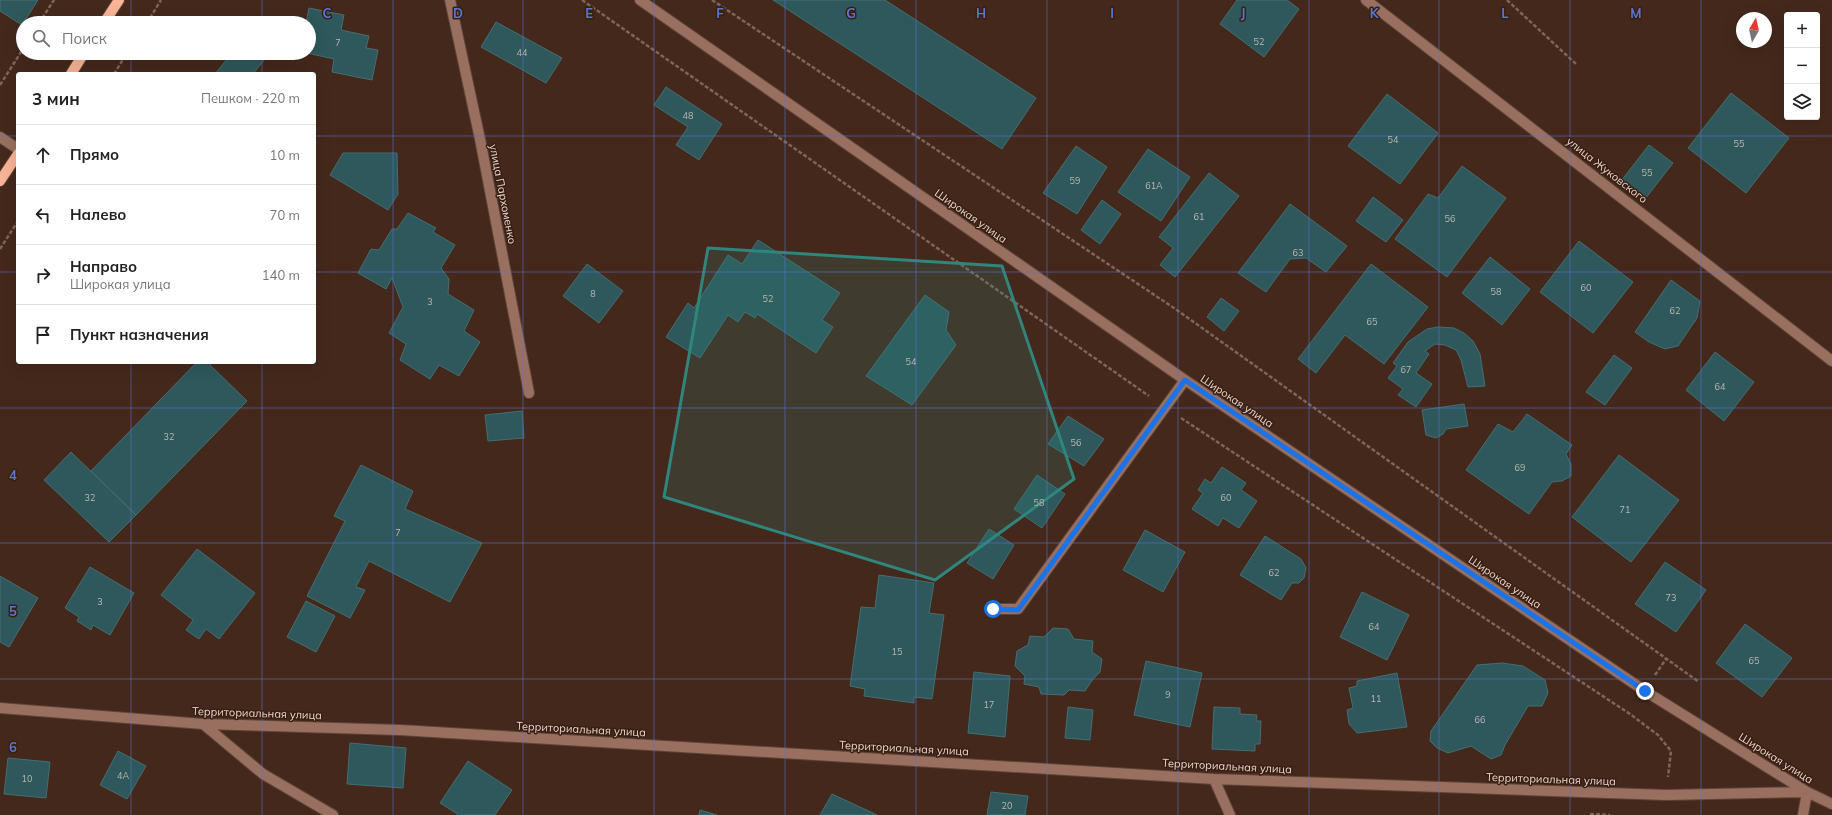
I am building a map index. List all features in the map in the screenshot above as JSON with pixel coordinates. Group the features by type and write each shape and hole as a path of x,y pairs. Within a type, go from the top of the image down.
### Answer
{"main road":[{"path":"109,16 119,0"},
{"path":"71,72 79,60"},
{"path":"0,181 16,157"}],"street":[{"name":"улица Пархоменко","path":"450,0 480,139 529,393"},
{"name":"Широкая улица","path":"640,0 1185,380 1645,691 1807,792 1832,804"},
{"name":"улица Жуковского","path":"1366,0 1832,361"},
{"path":"0,137 16,148"},
{"path":"993,609 1018,610 1185,380"},
{"name":"Территориальная улица","path":"0,708 203,724 400,730 1214,778 1666,795 1807,792"},
{"path":"203,724 264,774 333,815"},
{"path":"1214,778 1230,815"},
{"path":"1803,815 1807,792"}],"path":[{"path":"44,16 54,0"},
{"path":"151,16 161,0"},
{"path":"712,0 1174,308 1699,682"},
{"path":"1507,0 1576,64"},
{"path":"0,85 16,60"},
{"path":"115,72 123,60"},
{"path":"0,249 16,224"},
{"path":"1586,813 1610,815"}],"highlighted area":[{"path":"708,248 1002,266 1074,479 935,580 664,497"}],"building":[{"path":"0,0 38,0 28,16 16,16 16,21 0,11"},
{"path":"773,0 885,0 1036,98 1002,149"},
{"path":"1237,0 1287,0 1299,9 1264,57 1220,24"},
{"path":"309,8 344,15 341,30 369,36 366,48 378,50 372,80 332,72 334,59 316,55 316,16 307,16"},
{"path":"496,22 562,58 546,83 481,47"},
{"path":"226,60 264,60 255,72 217,72"},
{"path":"666,87 722,124 699,160 676,145 688,127 654,105"},
{"path":"1731,93 1789,138 1746,193 1688,148"},
{"path":"1387,94 1438,133 1400,184 1348,146"},
{"path":"1649,145 1673,163 1645,199 1621,181"},
{"path":"1076,146 1107,167 1077,214 1043,193"},
{"path":"1148,149 1190,177 1161,221 1118,192"},
{"path":"343,153 397,153 398,194 388,210 330,175"},
{"path":"1462,166 1506,198 1447,277 1395,239 1428,194 1438,198"},
{"path":"1209,173 1239,196 1175,277 1160,265 1173,248 1159,237"},
{"path":"1373,197 1403,220 1386,242 1356,221"},
{"path":"1102,200 1121,214 1100,244 1081,230"},
{"path":"1290,204 1347,246 1326,272 1306,258 1290,259 1266,292 1238,273"},
{"path":"408,213 436,228 433,232 455,245 441,268 449,279 448,294 474,310 464,331 480,342 459,376 439,365 430,379 400,360 406,344 389,333 403,307 392,278 386,289 358,273 371,249 379,250 392,229 397,229"},
{"path":"758,240 840,293 822,320 833,327 816,353 757,314 755,318 745,312 738,322 728,315 700,358 666,337 688,303 694,308 728,255 742,264"},
{"path":"1579,241 1633,282 1593,333 1540,292"},
{"path":"1490,257 1530,289 1502,325 1462,293"},
{"path":"587,264 623,291 599,323 563,296"},
{"path":"1371,264 1428,307 1384,364 1345,335 1316,373 1298,359"},
{"path":"1671,280 1700,301 1697,318 1678,346 1665,349 1649,342 1635,332"},
{"path":"925,295 949,312 946,330 956,345 912,405 866,376"},
{"path":"1221,298 1239,311 1224,331 1207,317"},
{"path":"1438,327 1454,328 1464,333 1473,341 1480,354 1485,386 1468,387 1461,360 1456,350 1445,345 1435,344 1425,351 1429,354 1416,373 1432,384 1416,407 1398,395 1403,389 1388,378 1397,366 1393,363 1408,342 1427,329"},
{"path":"1715,352 1754,382 1724,421 1686,390"},
{"path":"1614,355 1632,368 1605,405 1586,392"},
{"path":"195,364 209,364 247,401 136,515 91,471"},
{"path":"1464,404 1468,426 1446,429 1443,434 1436,438 1426,435 1422,410"},
{"path":"522,411 524,438 488,441 485,415"},
{"path":"1527,414 1572,445 1566,454 1571,464 1571,476 1562,481 1552,482 1529,514 1466,470 1498,424 1513,432"},
{"path":"1068,416 1104,439 1084,466 1048,444"},
{"path":"71,452 136,515 109,542 44,480"},
{"path":"1619,455 1679,500 1631,562 1572,517"},
{"path":"361,465 413,491 405,509 482,543 450,602 369,561 356,587 365,590 350,618 307,596 345,521 334,516"},
{"path":"1222,467 1246,483 1241,490 1257,501 1239,528 1223,518 1218,526 1192,509 1203,493 1198,490 1205,479 1211,483"},
{"path":"1037,475 1065,494 1042,528 1014,509"},
{"path":"989,529 1014,545 993,579 967,563"},
{"path":"1145,530 1185,552 1163,592 1123,570"},
{"path":"1265,536 1301,559 1306,568 1304,578 1299,583 1292,583 1281,600 1240,575"},
{"path":"197,549 255,593 219,639 206,629 199,639 186,630 193,620 161,595"},
{"path":"1665,562 1706,590 1676,632 1635,604"},
{"path":"90,567 134,593 110,635 93,625 91,630 77,621 79,617 65,608"},
{"path":"879,575 934,583 929,613 944,615 932,699 914,697 914,703 864,696 865,689 850,686 861,607 875,608"},
{"path":"0,576 38,598 9,647 0,642"},
{"path":"1362,592 1409,615 1387,660 1340,637"},
{"path":"306,601 335,616 316,652 287,637"},
{"path":"1745,624 1792,658 1762,697 1716,663"},
{"path":"1053,628 1068,629 1074,639 1093,641 1092,652 1102,659 1100,672 1085,691 1069,690 1064,695 1041,694 1039,687 1024,684 1025,676 1015,666 1017,651 1028,645 1030,636 1044,637"},
{"path":"1146,661 1202,673 1190,727 1134,715"},
{"path":"1502,663 1523,666 1545,680 1548,693 1542,706 1528,706 1505,745 1501,755 1491,759 1471,746 1448,753 1437,748 1430,741 1431,731 1477,665"},
{"path":"974,672 1010,676 1005,737 968,733"},
{"path":"1397,673 1407,727 1357,733 1349,724 1347,710 1353,708 1349,688 1357,686 1357,681"},
{"path":"1068,707 1093,710 1090,740 1065,738"},
{"path":"1214,707 1240,708 1240,714 1257,715 1256,721 1261,721 1260,744 1255,744 1255,751 1212,749"},
{"path":"350,743 406,748 403,788 347,784"},
{"path":"118,751 146,766 127,799 100,785"},
{"path":"8,758 50,762 46,798 4,794"},
{"path":"468,761 512,790 495,815 459,815 440,803"},
{"path":"991,792 1028,796 1025,815 987,815"},
{"path":"832,794 877,815 820,815"},
{"path":"700,810 717,815 699,815"}],"route":[{"path":"993,609 1018,610 1185,380 1645,691"}]}
